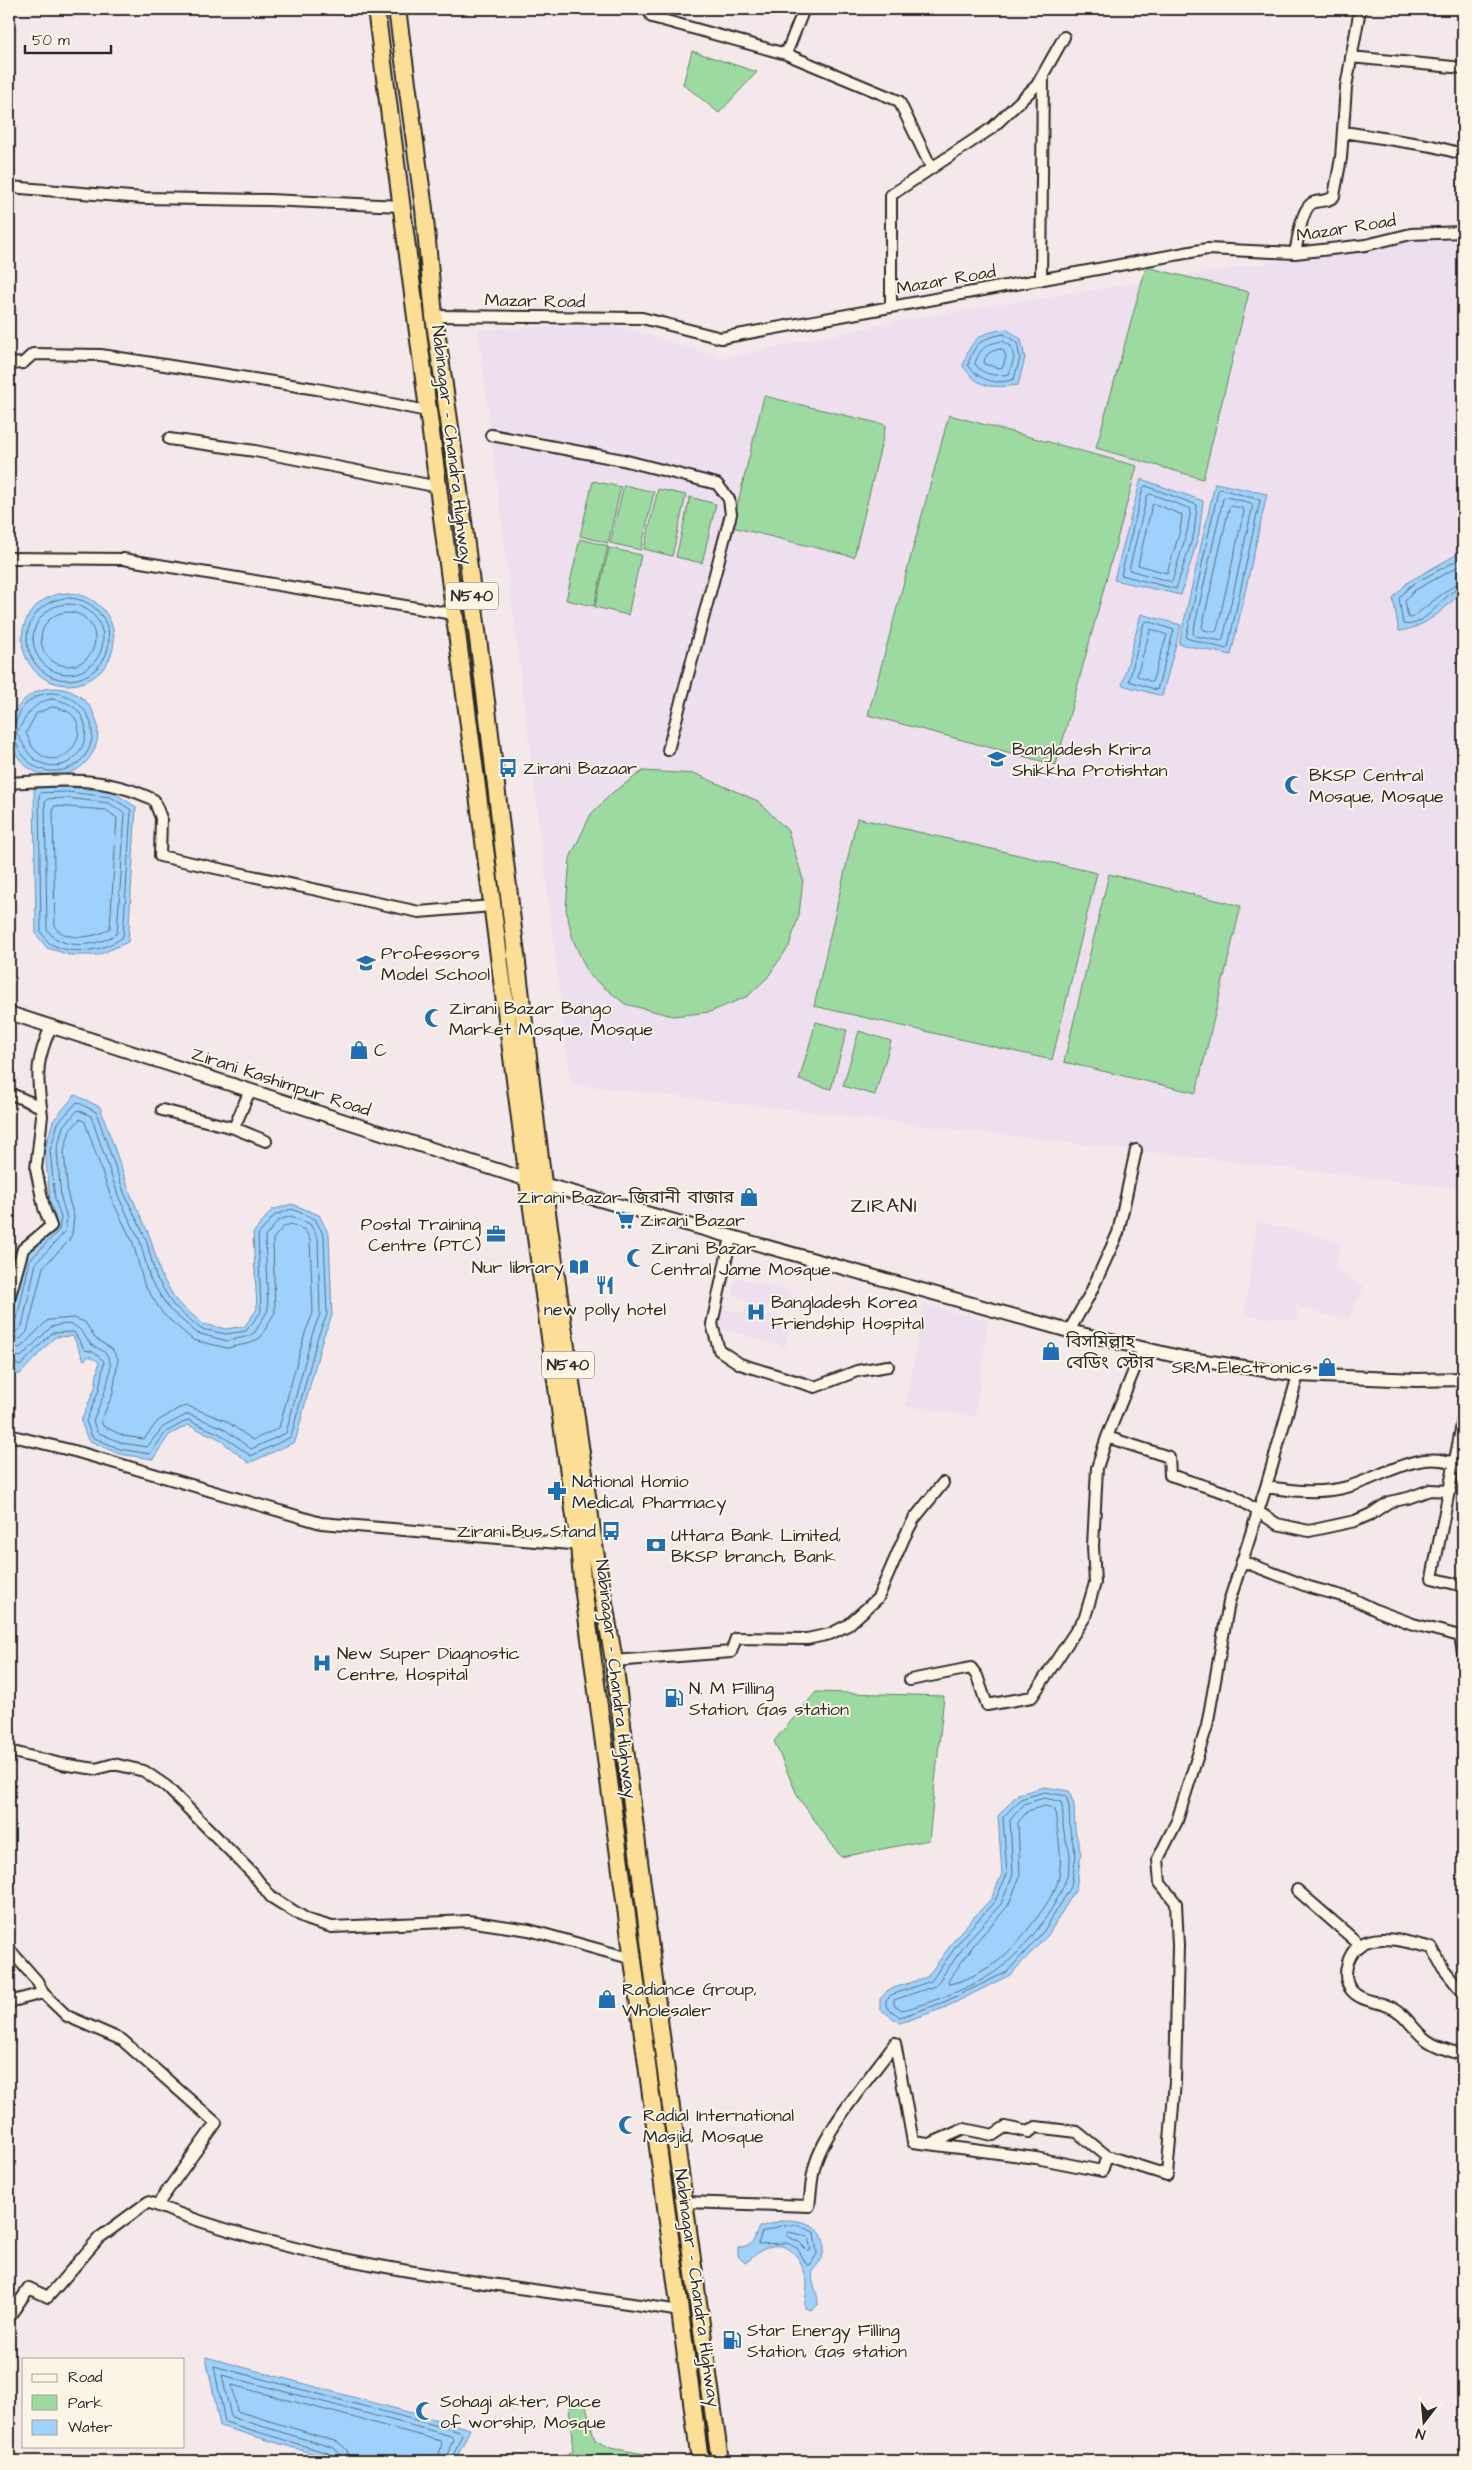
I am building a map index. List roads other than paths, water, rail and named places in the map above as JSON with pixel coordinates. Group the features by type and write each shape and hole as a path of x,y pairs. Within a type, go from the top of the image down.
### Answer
{"highway":[{"name":"Nabinagar - Chandra Highway","path":"376,9 492,906 535,1182 587,1545 614,1662 683,2202 720,2461"},
{"name":"Nabinagar - Chandra Highway","path":"397,9 421,190 434,316 459,490 487,709 535,1182"},
{"name":"Nabinagar - Chandra Highway","path":"587,1545 582,1579 700,2461"}],"street":[{"path":"648,9 652,17 786,54 899,101 931,167"},
{"path":"786,54 804,9"},
{"path":"1295,254 1302,220 1308,207 1313,202 1329,200 1334,196 1344,132 1346,87 1360,9"},
{"path":"890,307 891,195 992,128 1037,85 1064,37"},
{"path":"1351,57 1463,68"},
{"path":"1040,280 1043,75"},
{"path":"1344,132 1432,146 1463,154"},
{"path":"9,187 143,198 269,200 401,206"},
{"name":"Mazar Road","path":"434,316 642,318 720,338 1207,249 1295,254 1366,245 1411,234 1463,232"},
{"path":"9,364 23,363 33,354 101,355 307,388 427,411"},
{"path":"491,435 623,460 717,484 729,499 731,514 668,750"},
{"path":"169,439 255,451 439,486"},
{"path":"9,558 123,559 453,614"},
{"path":"9,783 66,779 134,790 154,800 161,818 160,856 419,912 492,906"},
{"name":"Zirani Kashimpur Road","path":"9,1013 535,1182 1069,1331 1184,1358 1298,1375 1417,1380 1463,1379"},
{"path":"9,1299 23,1249 51,1226 44,1208 36,1169 42,1116 37,1080 39,1056 51,1026"},
{"path":"234,1128 250,1090"},
{"path":"9,1093 41,1107"},
{"path":"162,1110 234,1128 266,1141"},
{"path":"1069,1331 1090,1294 1118,1233 1136,1150"},
{"path":"731,1238 712,1324 719,1350 740,1364 815,1387 857,1371 888,1366"},
{"path":"910,1680 971,1668 977,1676 987,1705 1032,1696 1084,1617 1095,1583 1093,1546 1097,1468 1107,1437 1143,1348"},
{"path":"930,2144 964,2130 993,2136 1005,2127 1029,2132 1036,2128 1076,2132 1107,2156 1167,2175 1174,2082 1178,1946 1176,1903 1160,1883 1157,1864 1177,1821 1207,1726 1229,1602 1266,1487 1298,1375"},
{"path":"1463,1419 1432,1578 1463,1586"},
{"path":"9,1435 70,1449 321,1523 587,1545"},
{"path":"1107,1437 1169,1457 1170,1475 1233,1495 1277,1524 1309,1531 1355,1521 1388,1502 1408,1498 1430,1490 1450,1491"},
{"path":"1266,1487 1297,1491 1347,1487 1383,1472 1429,1459 1454,1463"},
{"path":"614,1662 731,1652 736,1638 807,1639 830,1634 848,1625 878,1598 914,1519 943,1483"},
{"path":"1242,1561 1309,1587 1353,1599 1413,1624 1460,1636 1463,1653"},
{"path":"9,1751 61,1764 96,1768 114,1764 144,1771 166,1786 253,1874 272,1896 308,1920 332,1927 468,1921 529,1930 633,1959"},
{"path":"1297,1890 1361,1944"},
{"path":"1463,1993 1443,1968 1432,1948 1407,1941 1375,1939 1361,1944 1350,1956 1347,1966 1346,1978 1353,1992 1368,2001 1388,2006 1407,2018 1426,2040 1463,2055"},
{"path":"9,1950 37,1981 43,1993 68,2016 122,2040 216,2123 157,2206"},
{"path":"9,2002 43,1993"},
{"path":"683,2202 809,2206 815,2165 822,2147 847,2108 895,2043 914,2142 1036,2158 1102,2171 1107,2156"},
{"path":"9,2317 29,2288 48,2297 99,2238 148,2202 194,2220 326,2256 532,2290 680,2311"}],"water":[{"path":"1006,329 1021,339 1025,358 1018,385 1001,387 981,383 969,374 963,366 969,349 982,335"},
{"path":"1141,479 1203,501 1199,534 1181,595 1114,580"},
{"path":"1215,483 1267,494 1231,655 1179,644"},
{"path":"1463,551 1463,590 1434,616 1418,626 1399,631 1393,598 1408,582"},
{"path":"68,593 86,596 101,606 111,621 114,639 111,657 101,672 86,682 68,685 50,682 35,672 25,657 22,639 25,621 35,606 50,596"},
{"path":"1141,614 1181,625 1162,696 1122,685"},
{"path":"54,688 71,691 79,695 91,707 95,715 98,732 95,749 91,757 79,769 71,773 54,776 37,773 29,769 17,757 13,749 10,732 13,715 17,707 29,695 37,691"},
{"path":"67,787 113,792 136,807 128,942 98,955 70,955 47,948 36,934 34,788"},
{"path":"75,1095 100,1107 130,1193 150,1237 161,1275 177,1302 203,1324 226,1329 245,1326 257,1309 253,1233 272,1210 292,1204 319,1215 329,1235 332,1316 323,1337 295,1442 249,1463 218,1438 188,1425 169,1435 153,1459 119,1454 88,1440 81,1421 95,1388 99,1362 89,1356 84,1360 73,1336 55,1337 19,1375 9,1363 12,1316 25,1257 54,1229 56,1219 50,1201 45,1149 53,1121"},
{"path":"1045,1787 1069,1791 1074,1805 1075,1830 1081,1854 1076,1889 1048,1935 1010,1975 944,2008 900,2023 880,2009 880,1999 888,1990 927,1977 962,1930 991,1899 1002,1874 998,1816 1018,1794"},
{"path":"784,2220 809,2224 820,2233 823,2239 822,2258 812,2275 818,2305 812,2310 805,2308 807,2285 803,2268 789,2249 773,2246 761,2250 745,2263 738,2256 738,2248 753,2242 759,2227"},
{"path":"206,2357 470,2429 455,2461 338,2461 220,2426"}],"place":[{"name":"Bangladesh Krira Shikkha Protishtan","path":"997,759"},
{"name":"Zirani Bazaar","path":"508,768"},
{"name":"BKSP Central Mosque, Mosque","path":"1294,785"},
{"name":"Professors Model School","path":"366,963"},
{"name":"Zirani Bazar Bango Market Mosque, Mosque","path":"434,1018"},
{"name":"C","path":"359,1050"},
{"name":"Zirani Bazar জিরানী বাজার","path":"749,1197"},
{"name":"Zirani Bazar","path":"625,1220"},
{"name":"Postal Training Centre (PTC)","path":"496,1234"},
{"name":"Zirani Bazar Central Jame Mosque","path":"636,1258"},
{"name":"Nur library","path":"579,1267"},
{"name":"new polly hotel","path":"605,1285"},
{"name":"Bangladesh Korea Friendship Hospital","path":"756,1312"},
{"name":"বিসমিল্লাহ বেডিং স্টোর","path":"1051,1351"},
{"name":"SRM Electronics","path":"1327,1367"},
{"name":"National Homio Medical, Pharmacy","path":"557,1491"},
{"name":"Zirani Bus Stand","path":"611,1531"},
{"name":"Uttara Bank Limited, BKSP branch, Bank","path":"656,1545"},
{"name":"New Super Diagnostic Centre, Hospital","path":"322,1663"},
{"name":"N. M Filling Station, Gas station","path":"674,1698"},
{"name":"Radiance Group, Wholesaler","path":"607,1999"},
{"name":"Radial International Masjid, Mosque","path":"628,2125"},
{"name":"Star Energy Filling Station, Gas station","path":"732,2340"},
{"name":"Sohagi akter, Place of worship, Mosque","path":"425,2411"}],"district":[{"name":"ZIRANI","path":"884,1206"}]}
